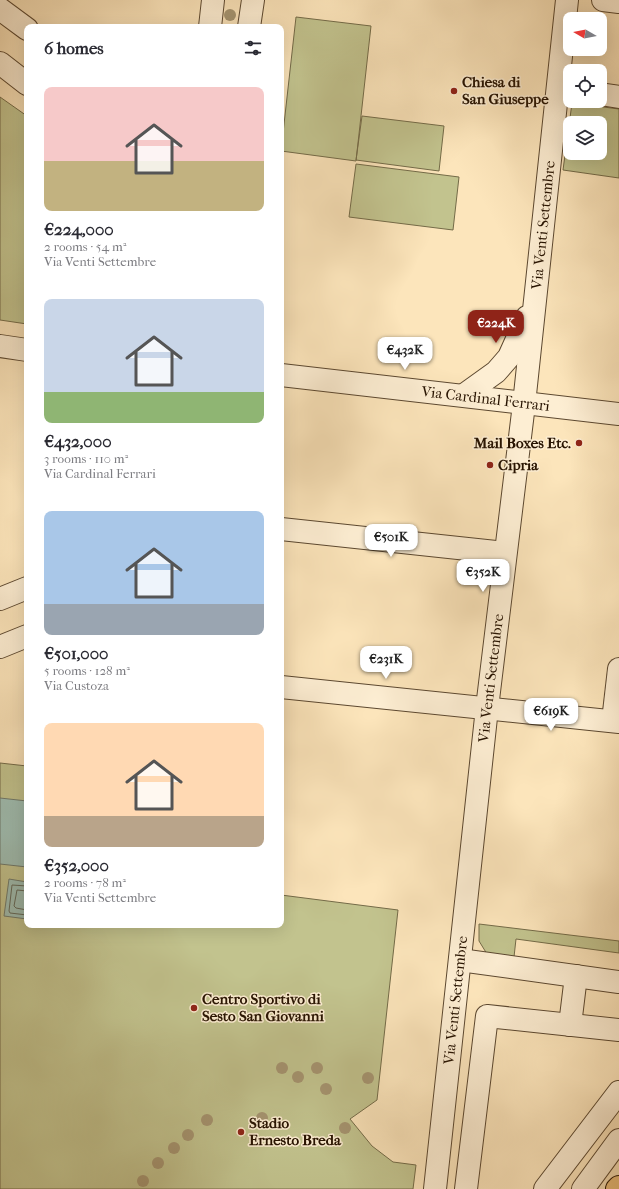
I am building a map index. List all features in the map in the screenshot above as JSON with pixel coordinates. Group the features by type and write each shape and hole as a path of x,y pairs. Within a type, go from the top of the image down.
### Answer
{"street":[{"path":"210,24 213,0"},
{"path":"250,24 254,0"},
{"name":"Via Venti Settembre","path":"565,64 567,0"},
{"path":"603,0 619,2"},
{"path":"0,9 24,27"},
{"path":"0,63 24,82"},
{"path":"607,95 619,97"},
{"name":"Via Venti Settembre","path":"435,1184 504,553 524,404 534,300 563,96"},
{"path":"464,395 496,372 508,357 534,300"},
{"path":"0,346 24,350"},
{"name":"Via Cardinal Ferrari","path":"284,375 619,414"},
{"path":"284,530 504,553"},
{"path":"0,599 24,589"},
{"path":"0,647 24,637"},
{"path":"284,687 616,722 619,669"},
{"path":"460,960 619,982"},
{"path":"570,1025 576,976"},
{"path":"435,1184 466,1186 487,1016 619,1030"},
{"path":"448,1069 480,1074"},
{"path":"545,1189 619,1092"},
{"path":"583,1189 619,1140"}],"green space":[{"path":"296,17 371,26 356,161 284,151 284,124"},
{"path":"0,97 24,114 24,324 0,320"},
{"path":"607,107 619,109 619,178 563,170 564,160 607,160 607,116 570,116 571,108"},
{"path":"362,116 444,126 439,171 356,160"},
{"path":"356,164 459,177 453,230 349,217"},
{"name":"Centro Sportivo di Sesto San Giovanni","path":"0,763 24,766 24,928 284,928 284,895 398,910 377,1100 350,1119 372,1146 393,1162 416,1165 413,1189 0,1189"},
{"path":"479,924 619,941 619,953 516,939 514,957 487,954 479,941"}],"water":[{"path":"0,798 24,801 24,867 0,864"},
{"path":"9,879 24,882 24,919 4,916"}],"place":[{"name":"Chiesa di San Giuseppe","path":"454,91"},
{"name":"Mail Boxes Etc.","path":"579,443"},
{"name":"Cipria","path":"490,465"},
{"name":"Centro Sportivo di Sesto San Giovanni","path":"194,1008"},
{"name":"Stadio Ernesto Breda","path":"241,1132"}]}
